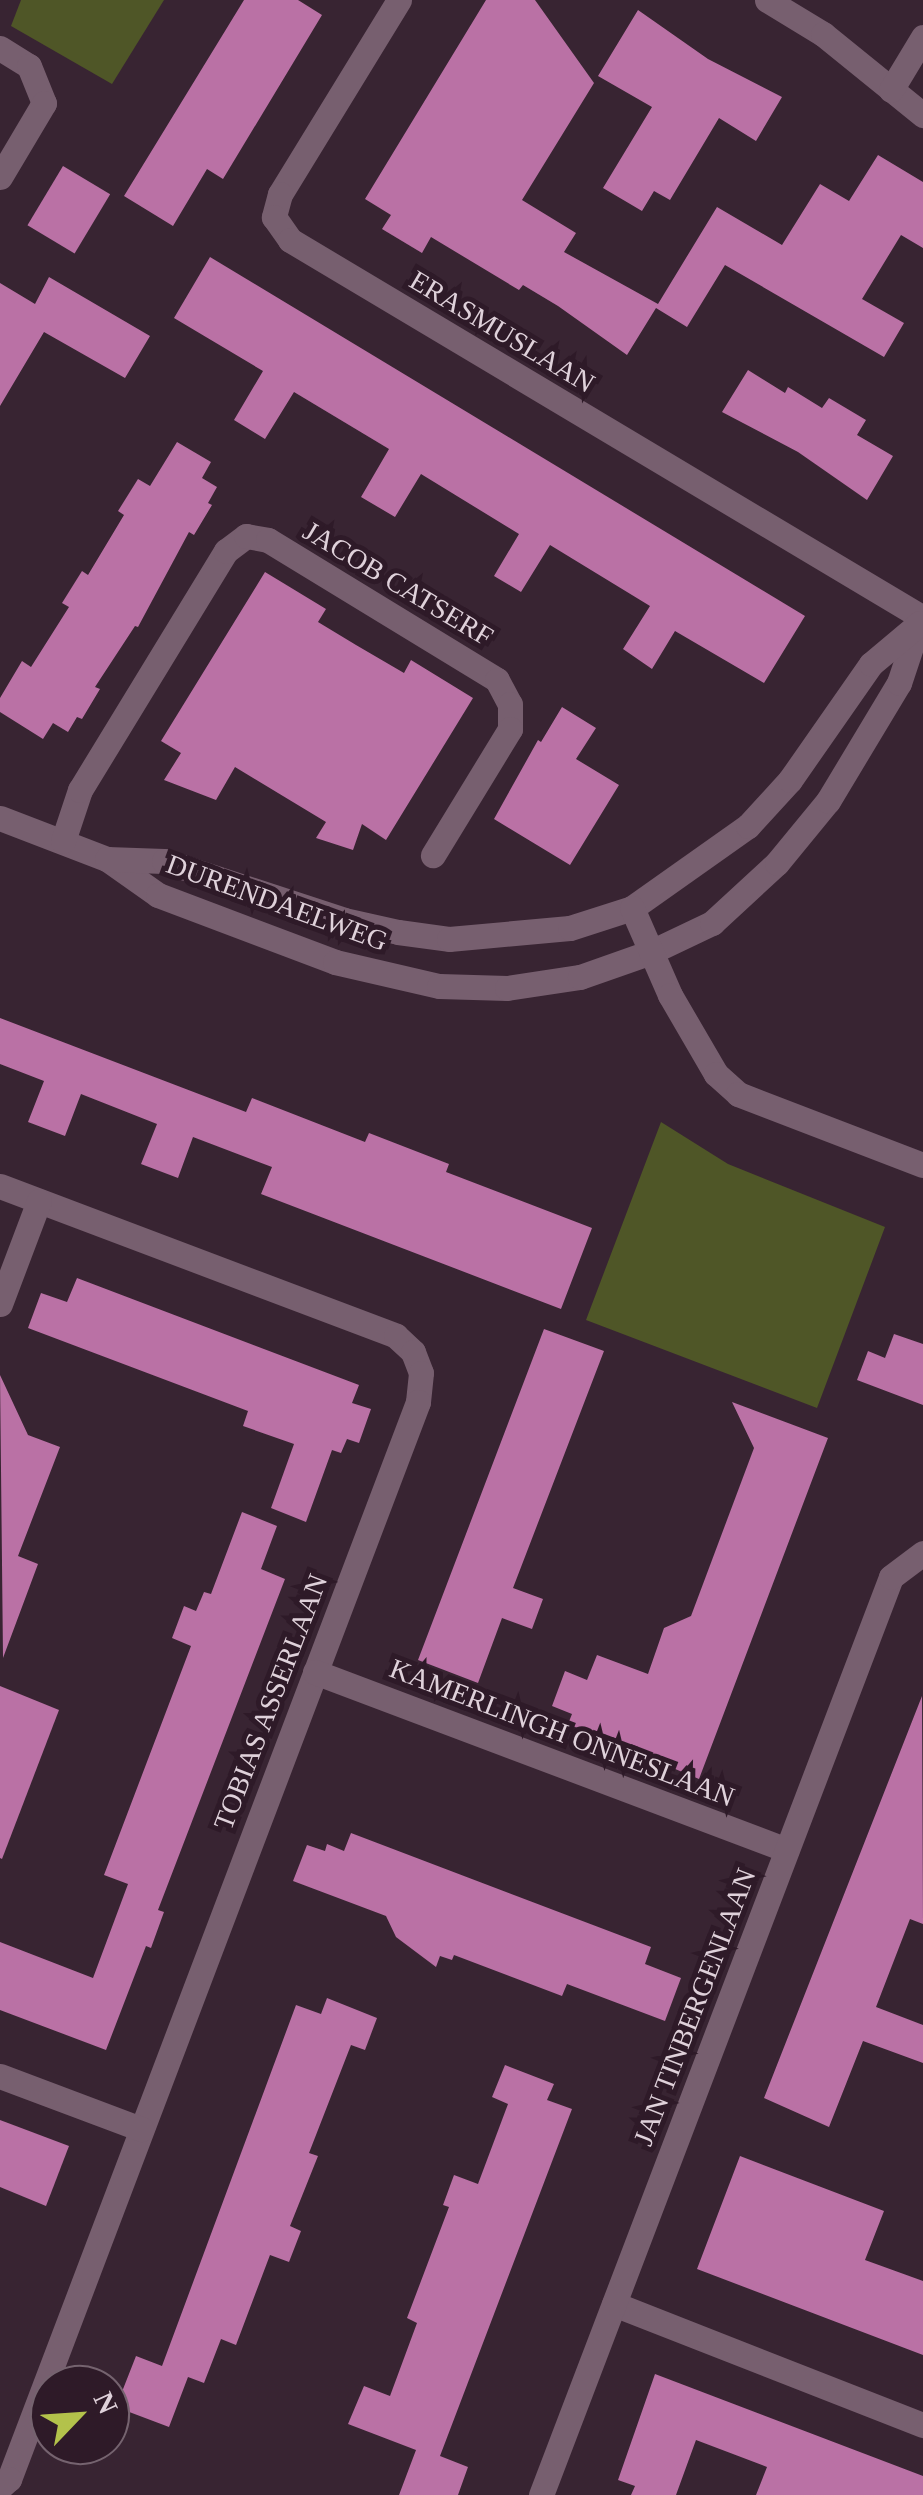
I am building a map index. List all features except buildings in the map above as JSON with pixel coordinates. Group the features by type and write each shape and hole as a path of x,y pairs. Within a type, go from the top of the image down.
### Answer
{"street":[{"name":"ERASMUSLAAN","path":"399,0 280,194 274,217 290,240 922,620"},
{"path":"767,0 823,34 923,115"},
{"path":"890,90 923,36"},
{"path":"0,48 30,66 44,103 0,177"},
{"name":"JACOB CATSERF","path":"62,841 80,790 226,551 246,536 268,540 497,680 510,704 510,729 433,855"},
{"name":"DURENDAELWEG","path":"106,860 164,861 344,920 449,939 570,928 632,908 748,826 790,780 871,664 922,620"},
{"name":"DURENDAELWEG","path":"0,818 106,860 158,895 335,962 438,986 508,988 562,980 650,952 712,922 777,864 828,801 900,683 922,620"},
{"path":"632,908 700,1049 716,1074 738,1094 923,1165"},
{"name":"TOBIAS ASSERLAAN","path":"0,1186 396,1336 413,1352 421,1373 418,1402 8,2479 0,2488"},
{"path":"0,1304 39,1200"},
{"name":"JAN TINBERGENLAAN","path":"540,2495 892,1576 923,1553"},
{"name":"KAMERLINGH ONNESLAAN","path":"315,1672 787,1850"},
{"path":"0,2076 141,2130"},
{"path":"614,2304 923,2425"}],"green space":[{"path":"21,0 164,0 112,84 11,26"},
{"path":"661,1122 728,1164 885,1227 817,1408 586,1320"}]}
